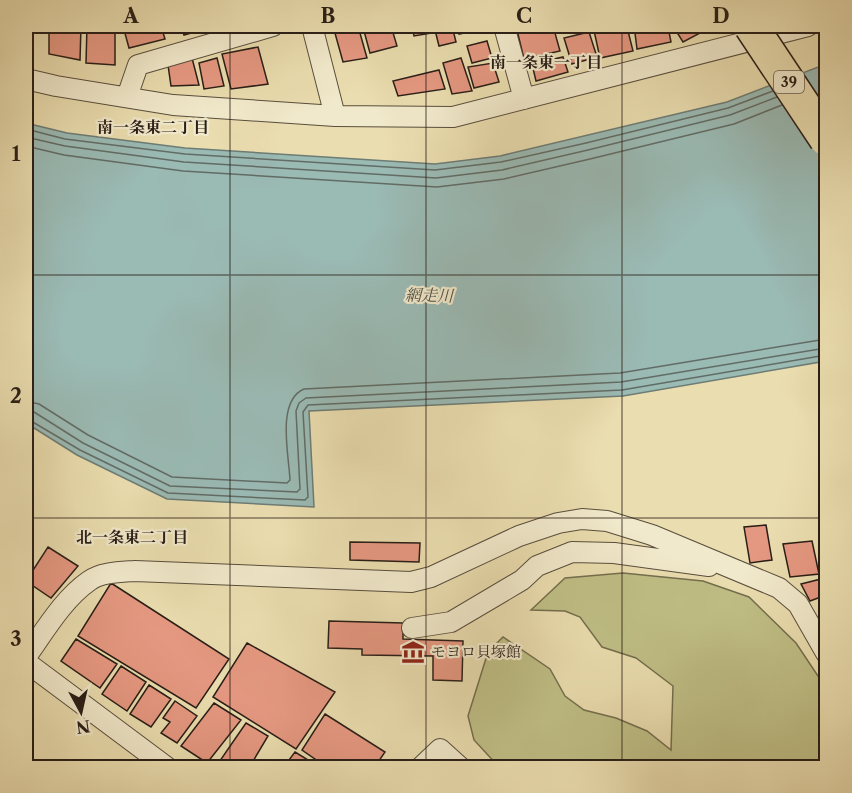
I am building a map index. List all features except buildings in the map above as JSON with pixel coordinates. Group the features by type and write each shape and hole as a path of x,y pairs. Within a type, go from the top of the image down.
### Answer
{"highway":[{"name":"39","path":"751,26 826,139"}],"street":[{"path":"127,97 138,65 273,26"},
{"path":"312,26 336,116"},
{"path":"504,26 524,99"},
{"path":"26,79 173,105 336,116 453,117 808,26"},
{"path":"26,657 72,596 90,579 106,575 135,571 411,582 431,577 519,536 558,523 582,519 607,521 652,535 750,575 791,596 826,653"},
{"path":"412,628 451,622 522,580 537,566 572,552 667,559 750,575"},
{"path":"26,662 168,768"},
{"path":"420,768 440,749 461,768"}],"shaded area":[{"path":"623,573 703,581 749,597 796,643 826,688 826,767 499,767 474,740 468,716 488,652 503,637 550,669 565,696 584,710 616,718 647,731 671,750 673,686 636,658 602,647 580,617 565,611 531,610 565,578"}],"water":[{"name":"網走川","path":"826,64 826,361 623,396 309,411 314,507 167,499 77,455 26,423 26,123 67,133 185,148 435,164 500,156 727,102"}],"place":[{"name":"モヨロ貝塚館","path":"413,652"}],"district":[{"name":"南一条東一丁目","path":"546,62"},
{"name":"南一条東二丁目","path":"153,127"},
{"name":"北一条東二丁目","path":"132,537"}]}
